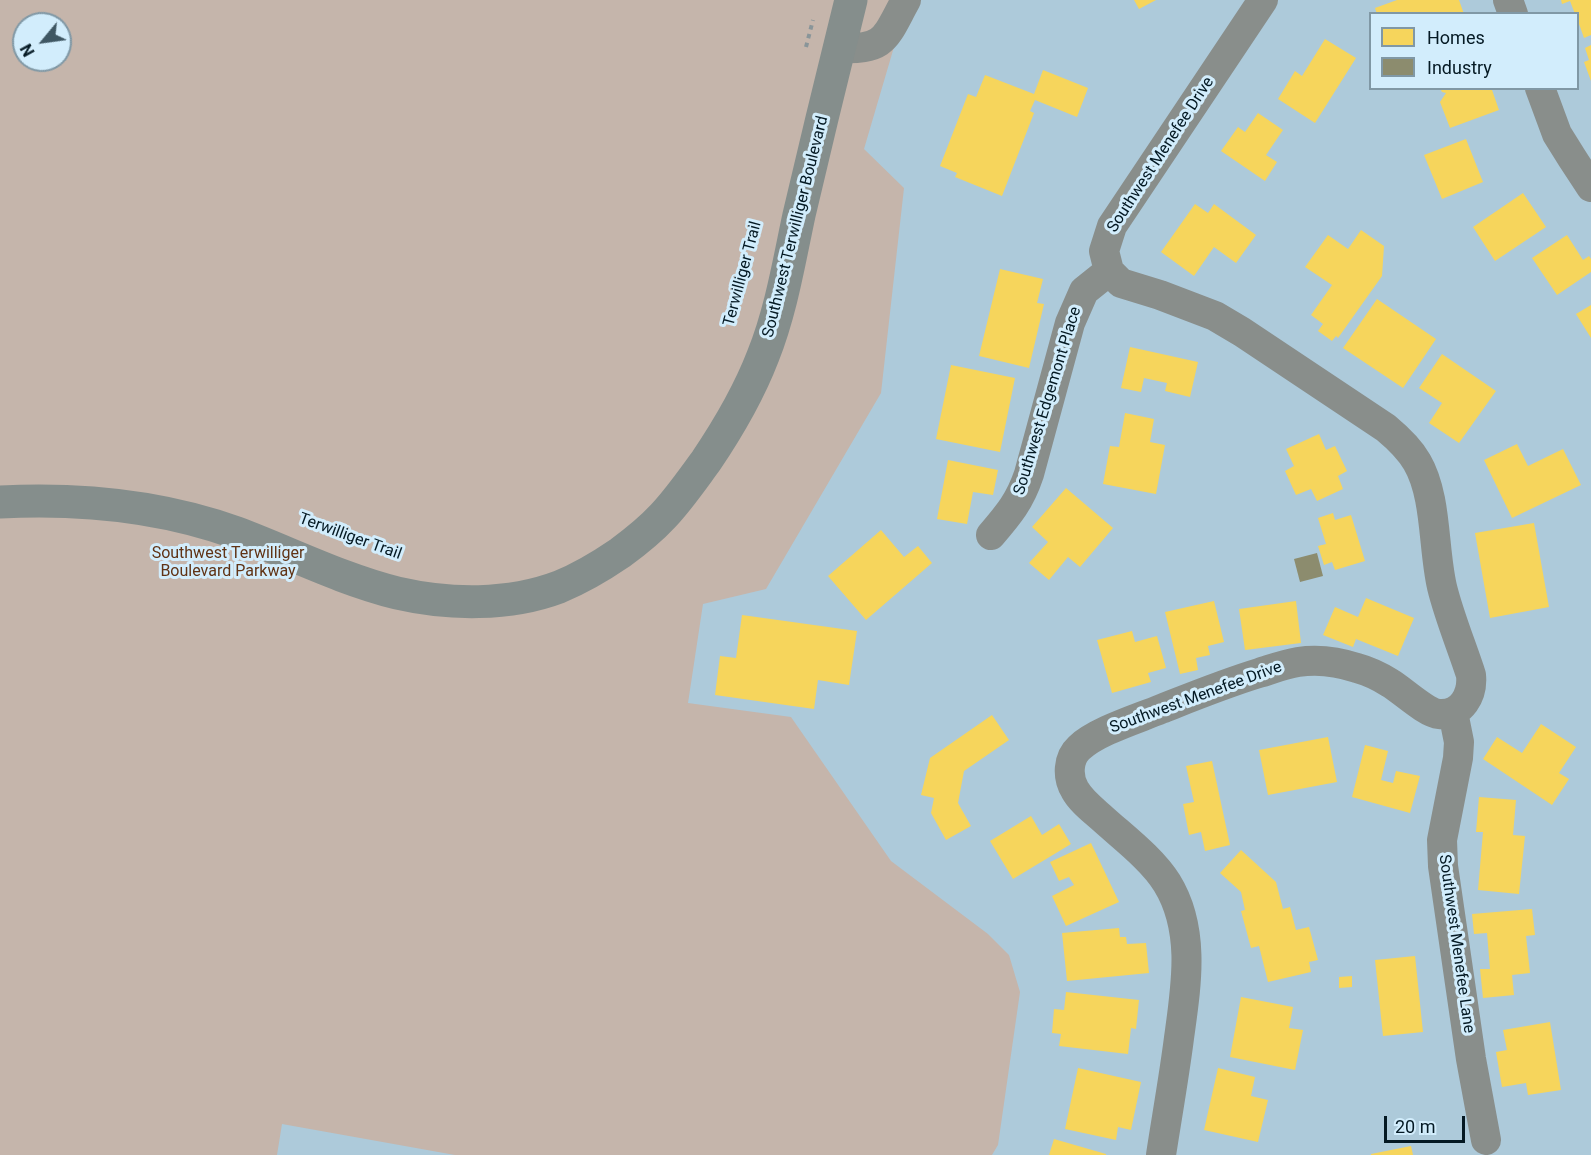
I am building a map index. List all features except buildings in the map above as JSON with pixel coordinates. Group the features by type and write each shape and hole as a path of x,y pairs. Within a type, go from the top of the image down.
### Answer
{"main road":[{"name":"Southwest Terwilliger Boulevard","path":"0,502 82,503 182,516 236,533 349,579 417,597 449,601 503,600 559,587 584,575 625,549 662,519 686,490 748,394 774,327 851,0"}],"street":[{"path":"839,48 860,49 880,42 906,0"},
{"name":"Southwest Menefee Drive","path":"1109,271 1104,251 1112,226 1263,0"},
{"path":"1541,90 1557,134 1591,187"},
{"path":"1109,271 1121,283 1170,298 1215,316 1377,422 1406,446 1417,461 1424,477 1429,496 1442,588 1471,675 1471,692 1467,700 1453,712"},
{"name":"Southwest Edgemont Place","path":"991,535 1013,509 1022,494 1070,323 1084,291 1109,271"},
{"name":"Southwest Menefee Drive","path":"1161,1155 1185,992 1187,954 1183,923 1167,883 1135,848 1074,790 1069,769 1072,756 1088,741 1124,724 1230,682 1299,662 1332,662 1355,667 1390,683 1428,710 1437,714 1453,712"},
{"name":"Southwest Menefee Lane","path":"1453,712 1459,742 1458,758 1442,840 1443,866 1471,1059 1486,1140"}],"path":[{"path":"804,56 815,11"}],"green space":[{"name":"Southwest Terwilliger Boulevard Parkway","path":"0,0 914,0 899,30 864,149 904,188 881,393 766,589 703,604 688,703 791,717 891,861 988,934 1009,955 1020,992 998,1145 992,1155 455,1155 282,1124 277,1155 0,1155"}]}
